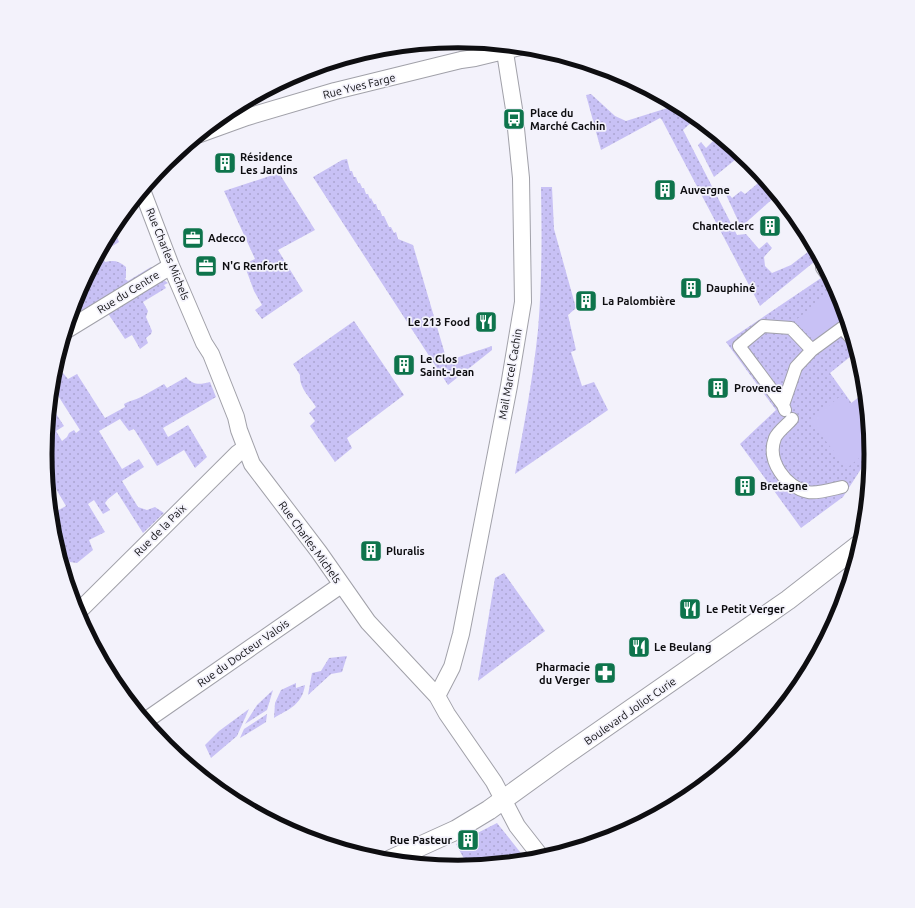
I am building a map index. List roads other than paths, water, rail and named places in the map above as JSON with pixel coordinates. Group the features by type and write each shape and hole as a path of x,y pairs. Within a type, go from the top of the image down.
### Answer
{"street":[{"name":"Rue Yves Farge","path":"214,129 247,117 335,91 461,60 475,58 501,50"},
{"name":"Mail Marcel Cachin","path":"437,696 452,667 461,634 509,386 523,302 521,178 509,51"},
{"name":"Rue Charles Michels","path":"144,196 171,266 204,344 211,354 236,417 245,448 252,464 319,552 368,622 437,696 447,714 494,782 517,826 537,852"},
{"name":"Rue du Centre","path":"72,327 171,266"},
{"path":"787,412 739,346 763,326 792,328 812,350"},
{"path":"842,487 810,492 794,487 778,471 772,452 776,437 787,412 796,367 812,350 843,327"},
{"name":"Rue de la Paix","path":"82,609 238,453 245,448"},
{"name":"Boulevard Joliot Curie","path":"399,856 456,830 504,800 561,758 788,600 852,550"},
{"name":"Rue du Docteur Valois","path":"149,719 342,585"}],"place":[{"name":"Place du Marché Cachin","path":"514,119"},
{"name":"Résidence Les Jardins","path":"225,163"},
{"name":"Auvergne","path":"665,190"},
{"name":"Chanteclerc","path":"770,226"},
{"name":"Adecco","path":"193,238"},
{"name":"N'G Renfortt","path":"206,266"},
{"name":"Dauphiné","path":"691,288"},
{"name":"La Palombière","path":"586,301"},
{"name":"Le 213 Food","path":"486,322"},
{"name":"Le Clos Saint-Jean","path":"404,365"},
{"name":"Provence","path":"718,388"},
{"name":"Bretagne","path":"745,486"},
{"name":"Pluralis","path":"371,551"},
{"name":"Le Petit Verger","path":"690,609"},
{"name":"Le Beulang","path":"639,647"},
{"name":"Pharmacie du Verger","path":"605,673"},
{"name":"Rue Pasteur","path":"468,840"}]}
